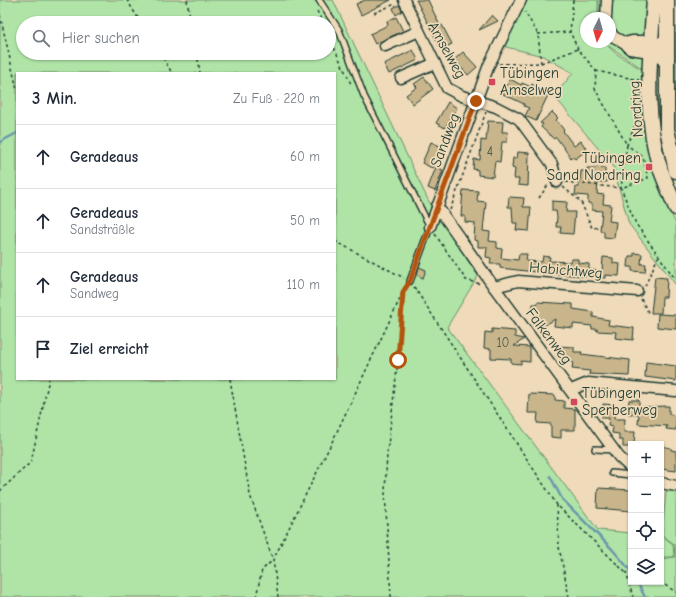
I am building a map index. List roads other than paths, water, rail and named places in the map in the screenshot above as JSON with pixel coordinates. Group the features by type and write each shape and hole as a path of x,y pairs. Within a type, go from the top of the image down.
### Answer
{"street":[{"path":"606,12 607,0"},
{"name":"Nordring","path":"654,0 650,109 652,130 661,170 676,208"},
{"name":"Nordring","path":"667,0 667,129 676,171"},
{"name":"Amselweg","path":"401,1 420,31 447,88 462,96 506,111 519,119 546,155 556,177"},
{"name":"Sandweg","path":"430,227 489,65 520,2"},
{"path":"385,46 420,31"},
{"path":"616,38 635,51 652,47 667,37"},
{"name":"Nordring","path":"652,47 666,66"},
{"path":"401,78 435,63"},
{"name":"Falkenweg","path":"437,206 494,288 614,450 628,465"},
{"name":"Habichtweg","path":"494,288 518,281 641,288"},
{"path":"571,390 588,383 676,391"},
{"path":"664,484 676,486"}],"lane":[{"path":"319,0 330,16"},
{"path":"336,24 340,30 364,96 430,227 410,281"},
{"path":"595,449 614,450"},
{"path":"612,473 628,475"}],"waterway":[{"path":"0,142 16,134"},
{"path":"550,476 562,499 612,549 628,568"},
{"path":"639,585 645,597"}],"place":[{"name":"Tübingen Amselweg","path":"492,82"},
{"name":"Tübingen Sand Nordring","path":"649,167"},
{"name":"Tübingen Sperberweg","path":"574,402"}]}
